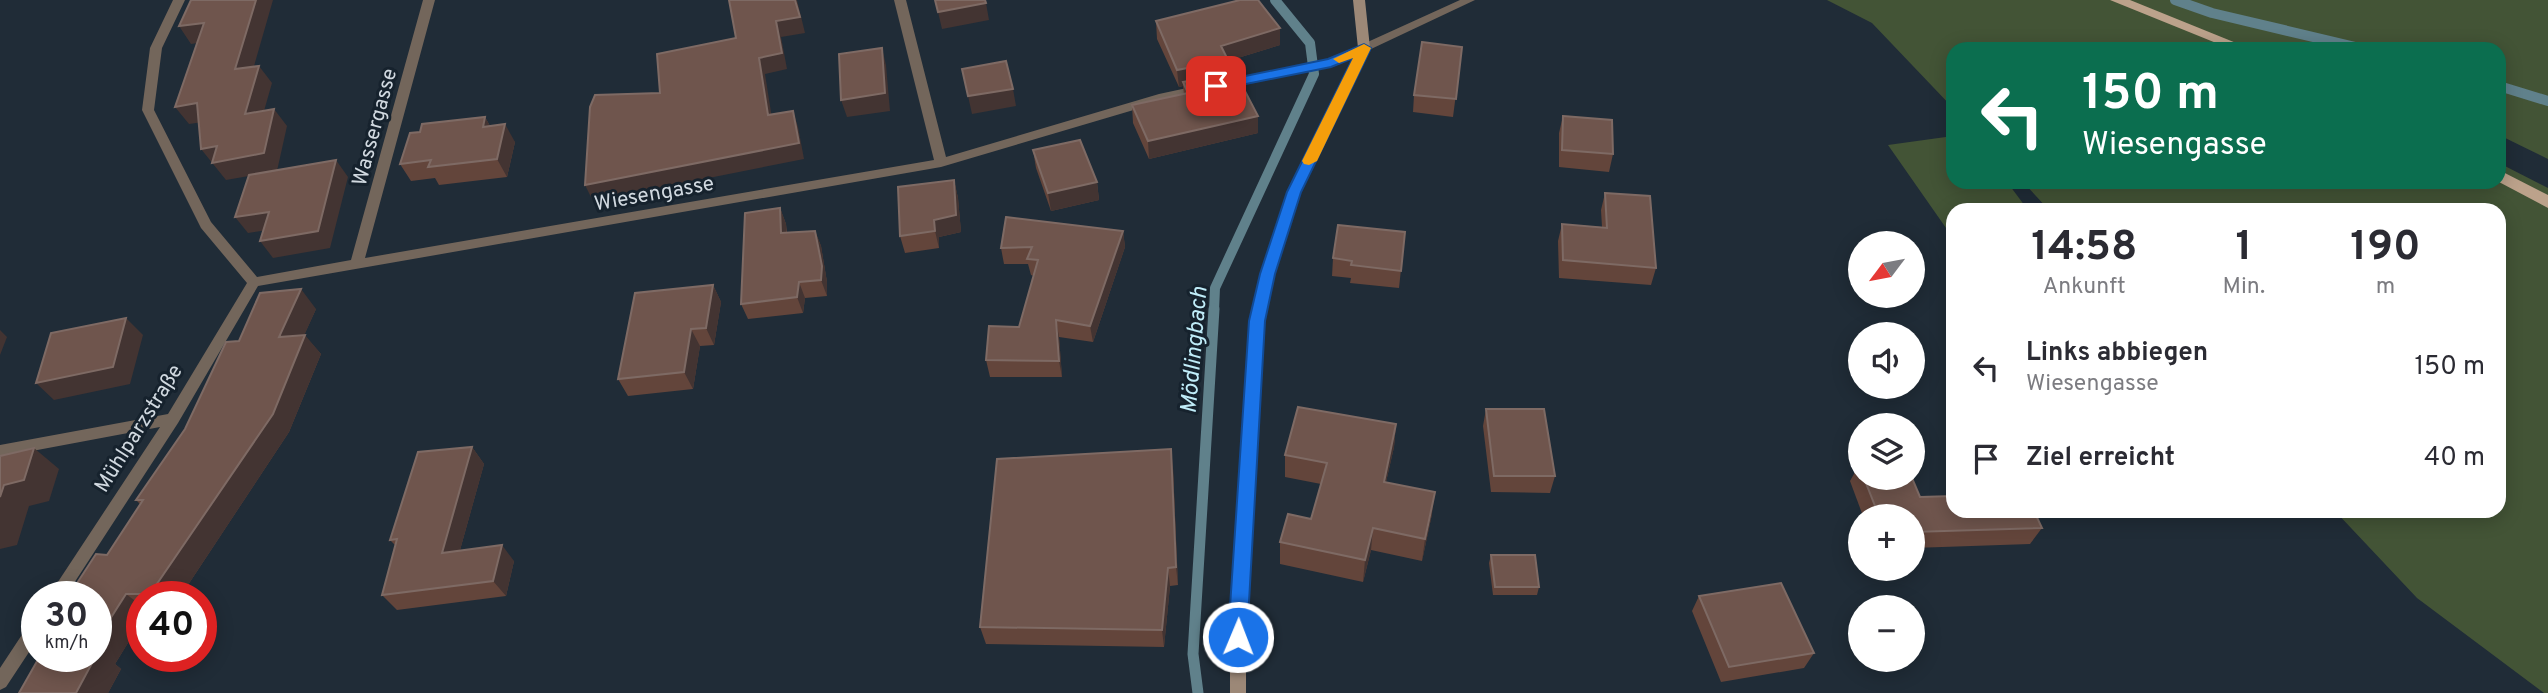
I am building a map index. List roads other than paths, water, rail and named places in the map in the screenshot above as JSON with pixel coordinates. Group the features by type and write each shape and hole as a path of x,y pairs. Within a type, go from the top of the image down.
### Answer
{"main road":[{"path":"2117,0 2227,42"},
{"path":"2506,180 2548,202"}],"street":[{"path":"179,0 156,48 148,110 206,225 254,282"},
{"name":"Wassergasse","path":"356,265 429,0"},
{"path":"900,0 941,163"},
{"path":"1238,693 1238,610 1257,321 1268,274 1294,192 1364,48 1359,0"},
{"name":"Wiesengasse","path":"254,282 941,163 1163,97 1331,63 1469,0"},
{"name":"Mühlparzstraße","path":"67,581 173,419 254,282"},
{"path":"0,452 173,419"},
{"path":"0,682 21,650"}],"waterway":[{"name":"Mödlingbach","path":"1214,311 1215,288 1314,74 1310,43 1275,0"},
{"path":"2175,0 2212,13 2334,42"},
{"path":"2506,88 2548,101"},
{"name":"Mödlingbach","path":"1198,693 1193,654 1214,309"}]}
